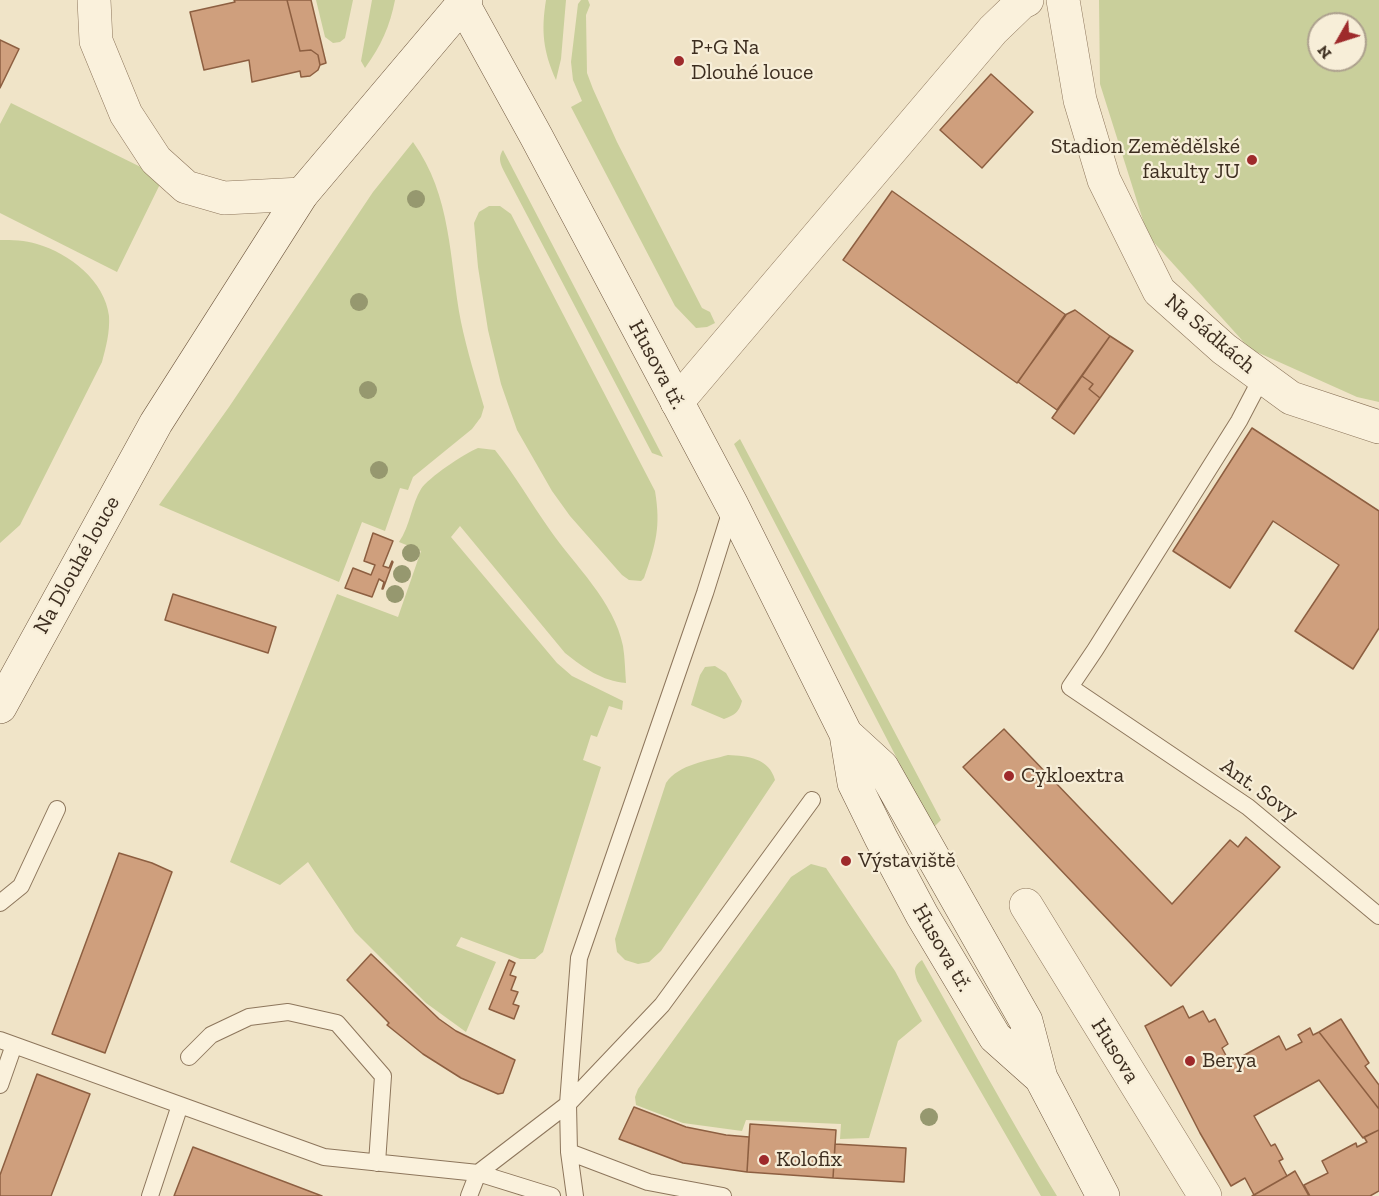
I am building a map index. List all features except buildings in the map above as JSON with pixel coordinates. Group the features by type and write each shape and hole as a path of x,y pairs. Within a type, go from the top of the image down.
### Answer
{"street":[{"path":"94,0 96,41 126,114 156,160 186,187 224,198 302,195"},
{"path":"676,402 993,30 1027,0"},
{"name":"Na Sádkách","path":"1063,0 1080,100 1104,180 1159,291 1224,349 1291,398 1379,427"},
{"name":"Na Dlouhé louce","path":"0,707 156,423 302,195 464,1"},
{"name":"Husova tř.","path":"464,1 732,505 846,734 882,767 1026,1022 1041,1078 1103,1196"},
{"name":"Husova","path":"1026,905 1205,1196"}],"lane":[{"name":"Ant. Sovy","path":"1262,377 1233,431 1070,687 1248,807 1379,916"},
{"path":"575,1196 569,1152 568,1104 579,958 705,593 732,505"},
{"path":"469,1196 478,1173 568,1104 662,1005 812,800"},
{"path":"0,903 21,886 57,809"},
{"path":"189,1058 211,1035 249,1017 288,1012 337,1023 383,1076 377,1163"},
{"path":"0,1085 7,1042 324,1158 478,1173 552,1196"},
{"path":"150,1196 180,1105"},
{"path":"569,1152 648,1182 723,1196"}],"green space":[{"path":"316,0 353,0 345,38 340,42 333,43 325,37"},
{"path":"372,0 395,0 384,36 365,68 361,61"},
{"path":"546,0 566,0 561,59 556,80 544,41"},
{"path":"581,0 588,0 590,5 586,15 587,73 593,89 617,142 702,308 710,312 715,323 707,327 696,328 675,306 571,107 582,101 573,80 571,62 578,4"},
{"name":"Stadion Zemědělské fakulty JU","path":"1099,0 1379,0 1379,402 1357,397 1250,349 1148,236 1100,84"},
{"path":"11,103 163,178 117,272 0,213 0,124"},
{"path":"413,142 426,163 442,206 461,322 484,407 481,417 472,429 413,477 408,490 400,488 385,531 362,522 339,582 159,505 229,407 373,192"},
{"path":"503,150 663,457 652,453 507,177 500,161"},
{"path":"489,206 500,206 511,214 655,491 658,515 656,535 648,566 641,581 629,580 622,575 570,516 552,491 517,430 501,384 488,330 478,267 474,223 479,212"},
{"path":"0,240 23,241 49,248 84,270 101,291 106,303 109,322 102,362 20,525 0,543"},
{"path":"740,439 941,820 933,828 734,444"},
{"path":"478,448 495,450 550,530 603,599 623,646 626,683 601,677 565,653 460,526 451,537 557,663 572,676 623,701 622,710 609,706 597,737 591,735 583,760 601,767 543,952 535,959 520,959 461,937 456,946 496,962 466,1032 426,1003 355,932 308,862 280,885 230,862 337,594 398,617 421,551 399,542 418,495 425,484 439,473"},
{"path":"715,666 726,673 742,701 736,713 724,719 691,705 700,675 705,667"},
{"path":"728,755 743,756 763,763 775,780 661,951 649,962 638,964 625,960 617,952 615,939 666,783 678,771 686,767"},
{"path":"811,864 826,868 895,971 922,1021 898,1041 869,1138 840,1139 841,1124 746,1120 742,1131 683,1123 636,1105 635,1097 638,1089 791,877"},
{"path":"922,960 1057,1196 1041,1196 917,981 915,969"}],"place":[{"name":"P+G Na Dlouhé louce","path":"679,61"},
{"name":"Stadion Zemědělské fakulty JU","path":"1252,160"},
{"name":"Cykloextra","path":"1009,776"},
{"name":"Výstaviště","path":"846,861"},
{"name":"Berya","path":"1190,1061"},
{"name":"Kolofix","path":"764,1160"}]}
